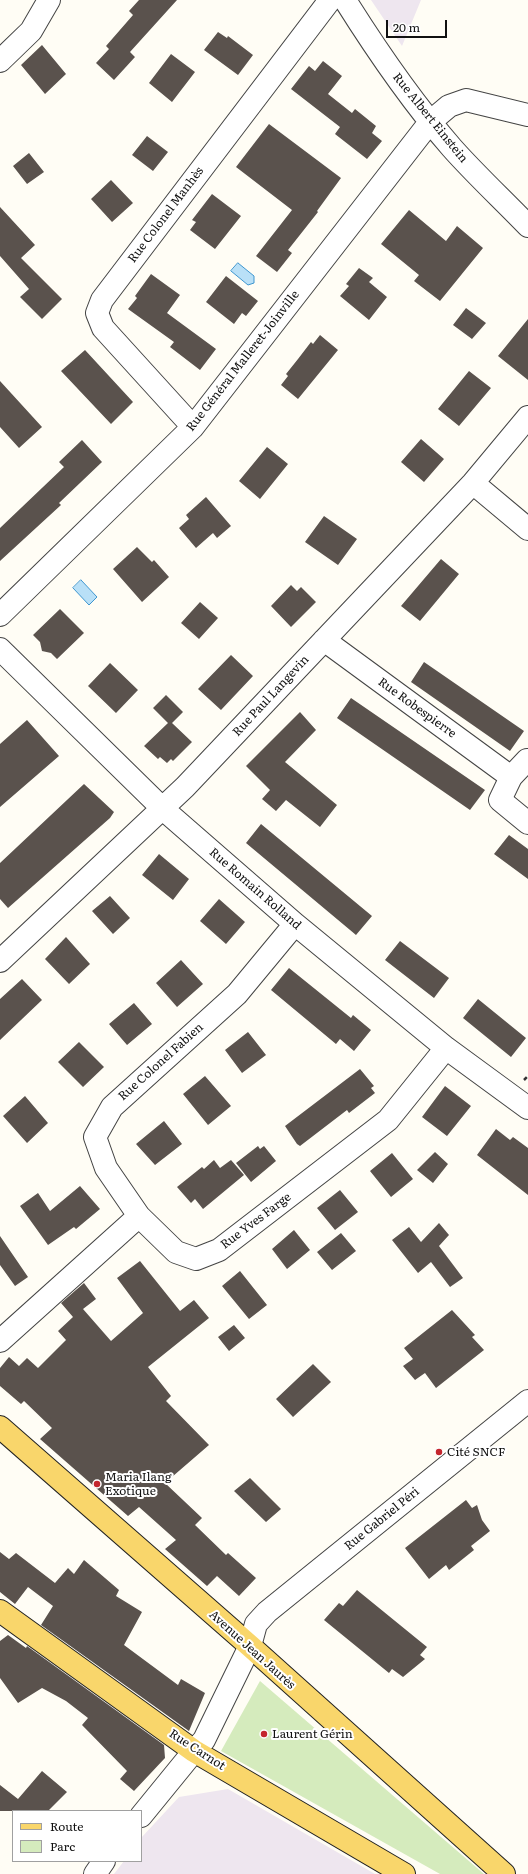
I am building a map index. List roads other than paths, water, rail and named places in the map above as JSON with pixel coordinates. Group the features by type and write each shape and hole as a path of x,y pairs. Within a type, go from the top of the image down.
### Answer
{"main road":[{"name":"Avenue Jean Jaurès","path":"0,1427 250,1646 504,1874"},
{"name":"Rue Carnot","path":"0,1611 194,1750 404,1874"}],"street":[{"path":"0,61 30,31 49,0"},
{"name":"Rue Colonel Manhès","path":"193,427 103,328 97,313 102,300 330,0"},
{"name":"Rue Albert Einstein","path":"345,0 378,52 430,122 453,149 528,226"},
{"name":"Rue Général Malleret-Joinville","path":"0,615 193,427 430,122 449,106 466,100 528,115"},
{"name":"Rue Paul Langevin","path":"0,961 163,809 473,483 528,417"},
{"path":"473,483 528,529"},
{"name":"Rue Robespierre","path":"324,640 510,777"},
{"name":"Rue Romain Rolland","path":"0,649 163,809 295,924 446,1048 528,1108"},
{"path":"528,761 527,760 510,777 500,800 528,823"},
{"name":"Rue Colonel Fabien","path":"139,1216 106,1168 95,1137 112,1107 237,994 295,924"},
{"name":"Rue Yves Farge","path":"139,1216 176,1252 196,1258 219,1250 388,1120 446,1048"},
{"path":"0,1341 139,1216"},
{"name":"Rue Gabriel Péri","path":"142,1815 194,1750 204,1740 250,1646 256,1624 267,1612 528,1401"},
{"path":"94,1874 103,1862"}],"water":[{"path":"238,263 254,276 254,283 248,285 231,271"},
{"path":"81,580 97,597 89,605 73,588"}],"place":[{"name":"Cité SNCF","path":"439,1452"},
{"name":"Maria Ilang Exotique","path":"97,1484"},
{"name":"Laurent Gérin","path":"264,1734"}]}
